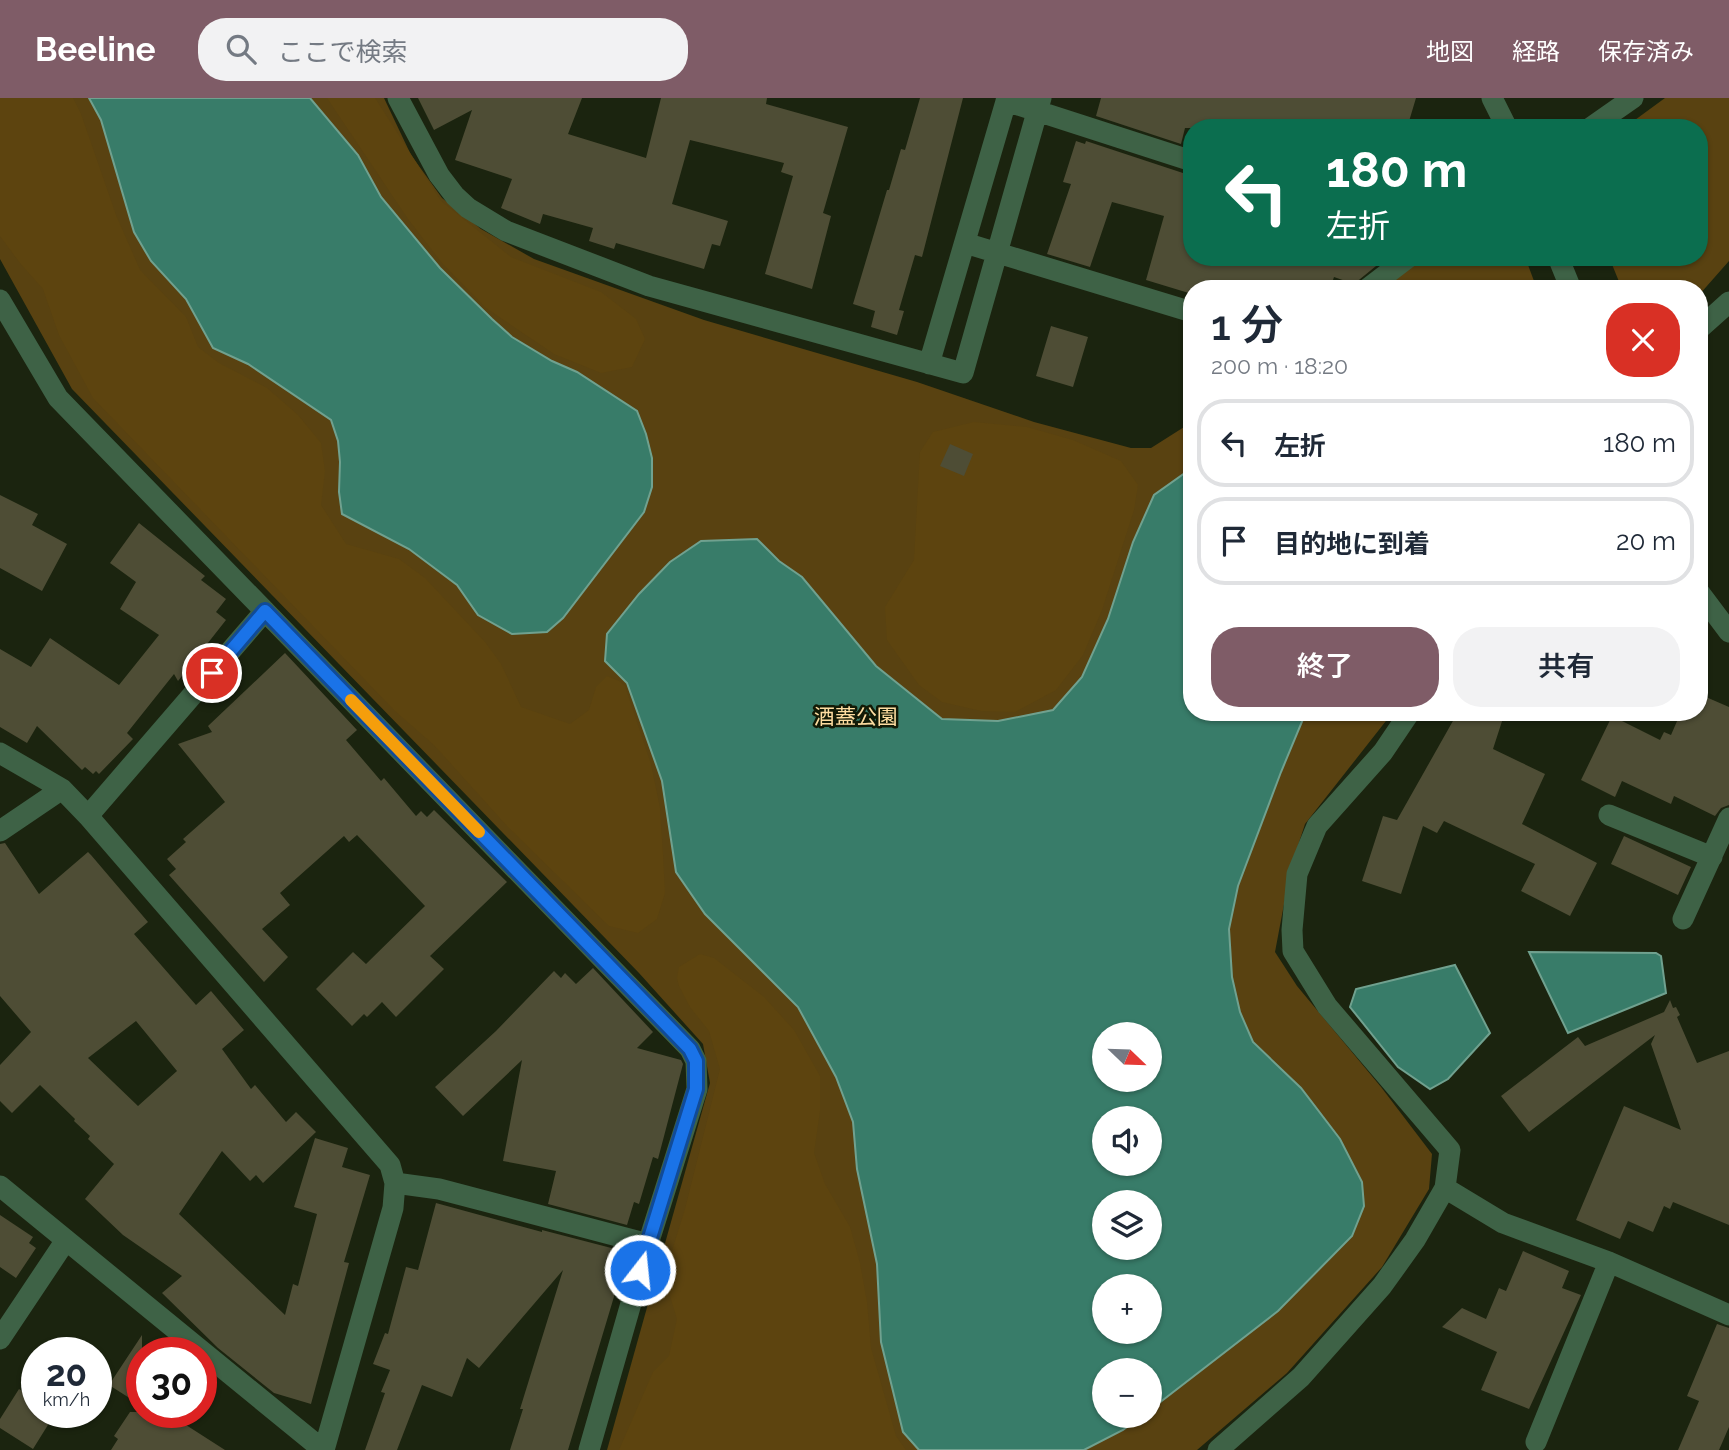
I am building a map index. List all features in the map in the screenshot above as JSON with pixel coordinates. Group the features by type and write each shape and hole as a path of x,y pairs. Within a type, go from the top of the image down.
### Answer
{"street":[{"path":"398,98 439,175 455,196 468,208 506,230 649,286 963,373 1039,104"},
{"path":"1492,98 1502,119"},
{"path":"1603,119 1633,98"},
{"path":"929,364 1007,100 1039,104 1183,157"},
{"path":"965,243 1183,309"},
{"path":"1379,280 1397,266"},
{"path":"0,300 58,398 690,1049 696,1061 696,1089 589,1450"},
{"path":"1708,322 1729,302"},
{"path":"1708,604 1729,632"},
{"path":"88,816 265,611"},
{"path":"1218,1450 1301,1377 1382,1286 1415,1240 1445,1188 1450,1150 1328,1006 1293,951 1297,874 1317,826 1382,752 1404,721"},
{"path":"0,752 62,789 88,816 390,1165 395,1183 393,1208 323,1450 0,1186"},
{"path":"0,831 62,789"},
{"path":"1609,815 1712,858"},
{"path":"1683,919 1729,818"},
{"path":"395,1183 439,1189 648,1244"},
{"path":"1445,1188 1503,1223 1609,1262 1729,1315"},
{"path":"0,1339 66,1240"},
{"path":"1536,1442 1609,1262"}],"green space":[{"name":"酒蓋公園","path":"0,98 384,98 411,155 442,198 481,229 534,259 704,320 917,382 1034,422 1131,448 1151,448 1183,428 1183,721 1386,721 1305,824 1291,867 1275,952 1297,986 1381,1087 1432,1154 1429,1189 1382,1267 1287,1373 1197,1450 607,1450 710,1083 703,1044 639,973 72,389 0,259"},
{"path":"1665,98 1729,98 1729,261 1708,285 1708,280 1618,280 1613,266 1708,266 1708,119 1636,119"},
{"path":"1407,266 1528,266 1534,280 1390,280"}],"shaded area":[{"path":"0,98 73,98 116,215 140,270 186,317 198,347 219,363 267,388 298,415 321,443 325,471 321,505 346,544 399,559 425,578 485,642 501,664 521,707 570,724 589,710 596,687 607,676 625,686 651,764 660,808 665,893 657,919 638,933 609,926 508,827 434,745 395,711 93,398 59,335 43,289 0,236"},
{"path":"327,98 375,98 441,201 511,257 601,292 636,319 645,339 632,367 601,373 554,354 486,308 442,263 408,219"},
{"path":"974,422 1027,427 1073,440 1121,461 1138,485 1134,510 1102,610 1083,655 1056,690 1015,712 981,711 942,702 919,685 887,640 885,607 914,560 920,452 933,432"},
{"path":"700,954 714,958 764,997 794,1030 820,1076 820,1111 814,1153 825,1184 850,1227 867,1302 871,1348 896,1436 906,1450 619,1450 653,1372 669,1356 677,1319 668,1289 670,1257 685,1209 720,1069 709,1031 690,1007 677,978 679,967"}],"water":[{"path":"89,98 310,98 358,155 381,197 440,268 492,319 512,337 552,361 577,372 637,411 652,458 652,487 644,512 563,618 547,632 512,634 478,615 457,585 409,549 342,514 338,441 331,420 248,364 213,348 186,299 151,261 134,232 101,120"},
{"path":"1183,474 1183,721 1302,721 1238,886 1229,929 1232,977 1240,1012 1253,1042 1301,1088 1340,1139 1362,1182 1364,1206 1352,1236 1278,1311 1162,1401 1162,1358 1092,1358 1092,1428 1126,1428 1123,1430 1084,1450 919,1450 903,1432 881,1342 877,1264 857,1169 853,1122 836,1077 798,1007 705,914 676,872 662,781 627,683 605,661 607,634 639,594 670,562 701,541 757,539 779,561 802,577 876,666 942,719 998,721 1053,710 1082,677 1108,619 1133,542 1154,495"},
{"path":"1529,952 1656,953 1661,956 1666,993 1568,1033"},
{"path":"1455,965 1490,1033 1448,1079 1430,1089 1398,1067 1350,1007 1356,989"}],"building":[{"path":"418,98 582,98 568,134 646,158 661,98 767,98 766,104 848,127 823,213 831,216 812,289 765,274 793,176 781,172 784,163 690,140 672,204 728,221 720,246 712,244 704,269 616,243 614,249 589,241 593,228 543,214 540,224 501,208 512,179 455,160 472,110 434,130"},
{"path":"920,98 963,98 922,257 915,255 899,310 904,311 897,335 871,327 875,311 853,304 887,190 901,149 905,150"},
{"path":"1101,98 1416,98 1410,119 1183,119 1181,144 1096,116"},
{"path":"1076,141 1085,144 1086,141 1183,173 1183,266 1376,266 1359,280 1334,277 1333,280 1183,280 1183,291 1146,280 1164,216 1112,202 1090,267 1047,254 1071,184 1063,182"},
{"path":"1051,326 1088,337 1073,387 1036,376"},
{"path":"950,444 973,454 964,476 940,466"},
{"path":"0,495 38,514 32,525 67,544 42,591 0,568"},
{"path":"139,523 205,576 201,580 226,599 216,612 226,620 178,681 174,674 127,733 133,739 99,774 96,771 93,774 85,767 82,770 37,726 27,743 0,727 0,649 31,667 50,638 119,685 159,635 120,609 136,582 110,563"},
{"path":"285,653 357,730 346,740 381,781 384,778 416,816 421,811 427,817 434,810 507,882 430,956 444,969 396,1017 382,1002 367,1017 364,1014 352,1026 316,989 353,952 366,964 425,906 357,835 349,842 344,836 280,893 290,905 262,929 288,957 264,982 169,875 176,869 167,859 186,842 183,839 225,802 178,744 212,732 208,726"},
{"path":"1708,698 1729,707 1729,805 1721,808 1715,816 1674,796 1671,804 1622,781 1615,797 1581,780 1610,721 1622,721 1660,740 1664,732 1671,735 1677,721 1708,721"},
{"path":"1453,721 1502,721 1493,749 1545,774 1522,824 1597,863 1570,916 1521,891 1535,864 1444,821 1437,833 1423,826 1401,894 1362,881 1383,816 1397,820"},
{"path":"1624,836 1691,867 1678,895 1611,864"},
{"path":"5,843 39,894 88,852 148,922 134,934 196,1005 211,991 244,1030 222,1049 251,1089 255,1085 286,1122 296,1112 316,1132 263,1183 256,1175 250,1181 222,1151 179,1214 285,1315 293,1284 298,1286 317,1214 294,1207 315,1138 348,1148 342,1167 370,1175 344,1262 349,1263 311,1404 274,1393 217,1347 217,1337 207,1337 162,1293 182,1276 123,1235 85,1199 114,1164 88,1139 90,1136 75,1119 40,1085 12,1113 0,1101 0,1065 31,1032 0,996 0,844","holes":["136,1021 177,1071 138,1106 88,1058"]},
{"path":"593,968 653,1032 637,1048 681,1060 683,1064 658,1159 653,1157 639,1204 634,1202 627,1225 548,1204 556,1171 503,1161 522,1060 463,1116 435,1087 496,1031 554,971 561,978 565,973 576,984"},
{"path":"1670,1000 1680,1015 1677,1017 1697,1063 1729,1051 1729,1225 1673,1202 1670,1209 1664,1206 1653,1232 1628,1221 1620,1239 1576,1220 1624,1106 1681,1130 1651,1044 1655,1035 1529,1132 1501,1096 1578,1037 1585,1046 1664,1012"},
{"path":"436,1203 619,1250 616,1257 625,1260 568,1450 510,1450 563,1270 479,1368 467,1358 452,1397 422,1385 397,1450 365,1450 390,1370 373,1364 385,1333 388,1334 406,1267 418,1270"},
{"path":"0,1215 33,1237 29,1243 36,1248 16,1278 0,1267"},
{"path":"1523,1251 1569,1271 1562,1288 1581,1295 1529,1409 1481,1390 1497,1352 1442,1327 1462,1308 1486,1319 1499,1288 1506,1291"},
{"path":"1717,1324 1729,1328 1729,1427 1719,1450 1678,1450 1699,1401 1687,1396"},
{"path":"126,1359 126,1396 112,1387 112,1380"},
{"path":"19,1389 21,1428 46,1428 33,1449 0,1428 0,1419"},
{"path":"126,1418 126,1428 191,1428 225,1450 111,1450 118,1439 114,1436"}],"slow traffic":[{"path":"351,700 479,832"}],"route":[{"path":"212,673 265,611 690,1049 698,1073 691,1112 640,1270"}]}
